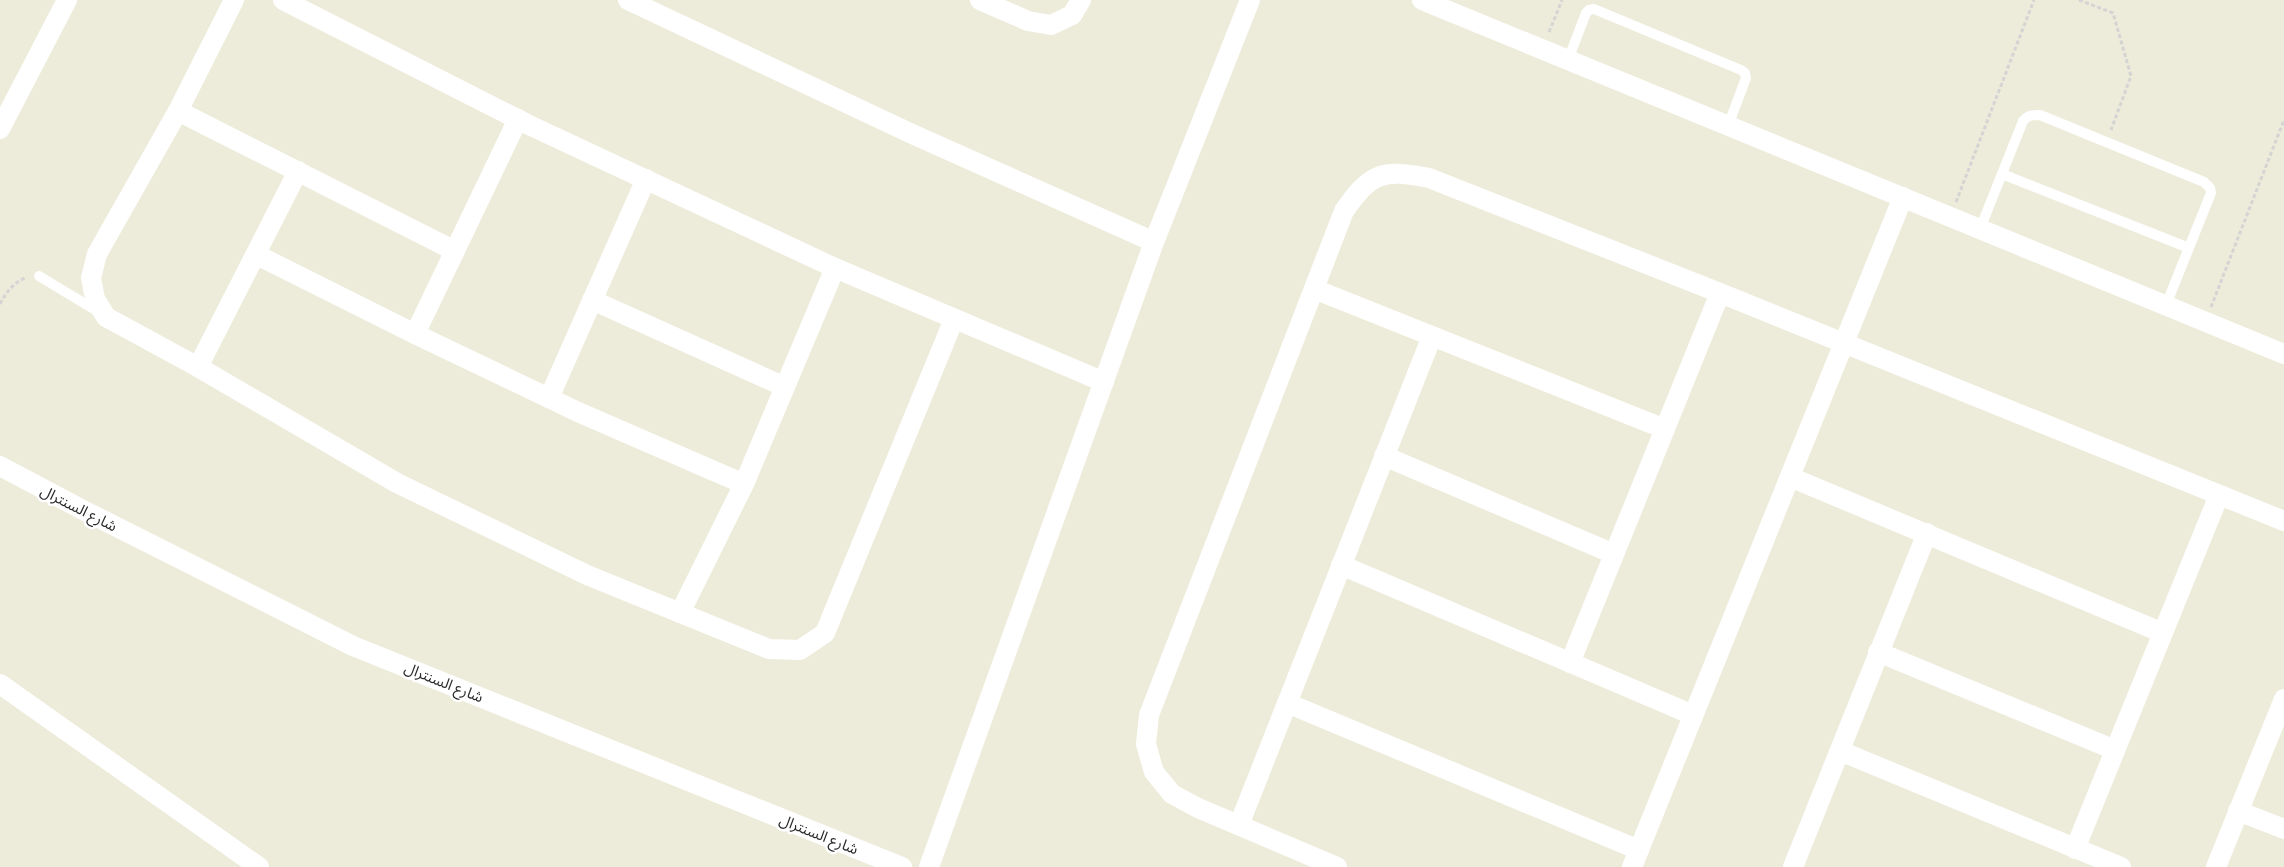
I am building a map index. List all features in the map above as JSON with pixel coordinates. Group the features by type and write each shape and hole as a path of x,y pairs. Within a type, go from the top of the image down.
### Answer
{"street":[{"path":"0,129 67,0"},
{"path":"234,0 178,111 97,254 91,278 95,299 106,316 198,367 397,484 587,575 769,649 800,650 825,633 954,319"},
{"path":"283,0 518,119 835,268 1104,382"},
{"path":"628,0 658,7 910,133 1154,242"},
{"path":"980,0 1028,21 1051,25 1072,15 1081,0"},
{"path":"929,867 1154,242 1250,0"},
{"path":"1422,0 2284,354"},
{"path":"178,111 455,251"},
{"path":"415,334 518,119"},
{"path":"198,367 257,255 298,171"},
{"path":"1336,867 1198,808 1172,794 1154,772 1146,744 1149,715 1344,211 1358,191 1378,175 1402,172 1429,178 2284,520"},
{"path":"549,398 646,179"},
{"path":"1287,703 1636,858 1903,197"},
{"path":"257,255 549,398 744,484"},
{"path":"680,613 744,484 835,268"},
{"path":"1314,289 1665,429"},
{"path":"1570,663 1720,293"},
{"path":"592,300 785,387"},
{"path":"1238,825 1432,336"},
{"path":"1384,456 1614,554"},
{"name":"شارع السنترال","path":"0,466 353,646 902,867"},
{"path":"1790,476 2163,633"},
{"path":"2075,849 2219,495"},
{"path":"1793,867 1927,534"},
{"path":"1341,565 1693,715"},
{"path":"1878,652 2115,750"},
{"path":"0,684 259,867"},
{"path":"2216,867 2284,699"},
{"path":"1840,751 2121,867"},
{"path":"2238,811 2284,829"}],"lane":[{"path":"1568,60 1589,10 1594,9 1621,20 1745,73 1746,78 1728,126"},
{"path":"1980,229 2023,121 2027,117 2040,116 2204,182 2210,188 2211,193 2166,306"},
{"path":"2002,174 2189,248"},
{"path":"39,276 106,316"}],"path":[{"path":"1542,49 1562,0"},
{"path":"1950,217 2034,0"},
{"path":"2079,0 2113,13 2131,76 2106,142"},
{"path":"2205,321 2284,120"},
{"path":"0,304 6,292 15,283 26,277 39,276"}]}
